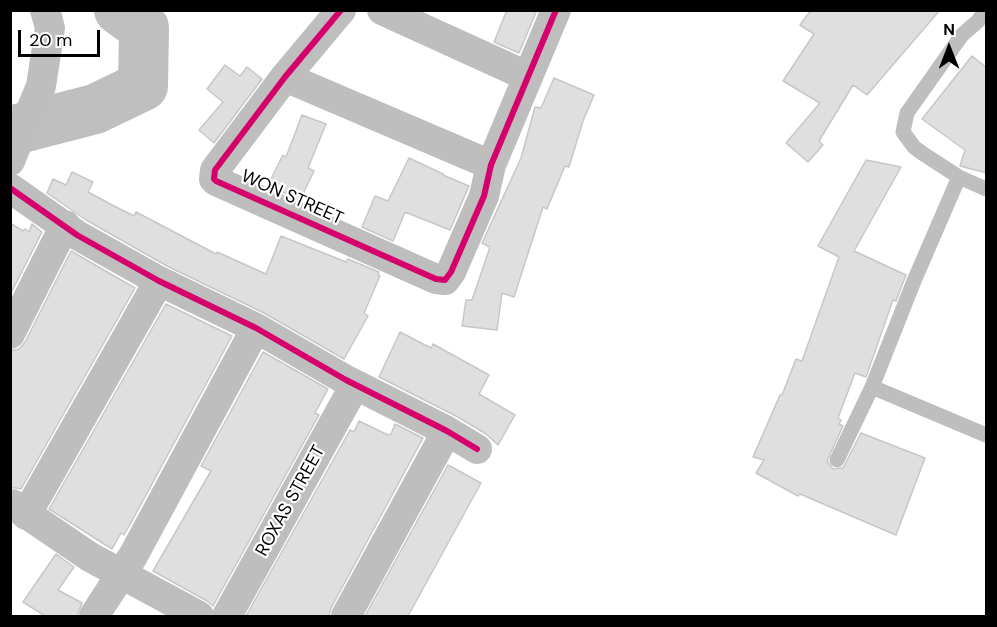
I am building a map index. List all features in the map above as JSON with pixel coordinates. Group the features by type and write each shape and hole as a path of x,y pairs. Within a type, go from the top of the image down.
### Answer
{"street":[{"path":"12,155 41,86 50,28 45,10"},
{"name":"WON STREET","path":"340,10 214,170 213,176 216,181 436,279 445,280 451,272 484,196 490,165"},
{"path":"382,10 527,75"},
{"path":"285,77 490,165 556,10"},
{"path":"10,188 77,235 159,281 256,328 355,385 447,431 477,449"},
{"path":"10,334 65,225"},
{"path":"159,281 18,509 120,575 199,616"},
{"path":"94,616 139,546 256,328"},
{"name":"ROXAS STREET","path":"228,616 355,385"},
{"path":"346,616 447,431"}],"lane":[{"path":"986,10 978,21 962,35 907,113 903,132 914,147 922,153 959,177 987,189"},
{"path":"837,460 872,387 959,177"},
{"path":"872,387 987,435"}],"building":[{"path":"507,10 537,10 519,53 494,42"},
{"path":"811,10 940,10 867,95 853,85 819,141 823,145 808,162 786,143 820,103 783,81 814,34 800,25"},
{"path":"972,56 987,68 987,173 960,166 965,150 922,119"},
{"path":"225,65 240,76 247,67 262,79 214,143 199,130 223,102 207,89"},
{"path":"554,78 594,95 583,121 569,167 565,166 547,209 543,207 514,297 502,293 497,330 462,326 466,300 472,300 490,247 482,243 521,158 535,107 541,108"},
{"path":"302,115 326,124 308,168 314,171 300,200 268,185 283,155 286,157"},
{"path":"409,158 469,186 450,230 405,212 393,241 362,227 375,196 388,201"},
{"path":"866,160 901,167 854,251 906,275 896,301 893,300 866,377 855,373 838,418 841,420 839,424 843,426 827,461 833,469 843,468 861,433 925,458 896,535 800,494 798,496 756,473 764,460 753,457 796,359 802,361 839,257 818,246"},
{"path":"72,172 93,182 88,192 114,206 134,216 136,212 216,254 217,252 266,274 281,236 346,262 348,259 379,272 380,276 364,313 368,316 344,359 264,313 167,266 86,220 47,193 53,179 66,185"},
{"path":"10,223 29,232 32,224 42,232 10,295"},
{"path":"71,251 135,288 21,489 10,487 10,351 19,349 25,342"},
{"path":"166,304 232,336 132,521 124,535 121,533 112,549 49,509"},
{"path":"400,332 431,348 433,344 489,375 479,394 515,415 498,445 486,434 456,416 379,377"},
{"path":"263,352 328,389 315,413 319,415 213,606 153,571 211,471 201,466"},
{"path":"359,421 388,435 391,434 395,424 423,438 331,608 329,616 246,616 350,430 354,432"},
{"path":"448,465 481,483 408,616 365,616"},
{"path":"56,554 74,567 58,590 82,603 77,616 45,616 23,602"}],"waterway":[{"path":"10,131 95,109 143,86 144,28 119,10"}],"cycle path":[{"path":"341,10 285,77 215,170 214,179 436,279 445,280 451,272 484,196 491,165 556,10"},
{"path":"10,188 77,235 159,281 256,328 346,380 447,431 477,449"}]}
